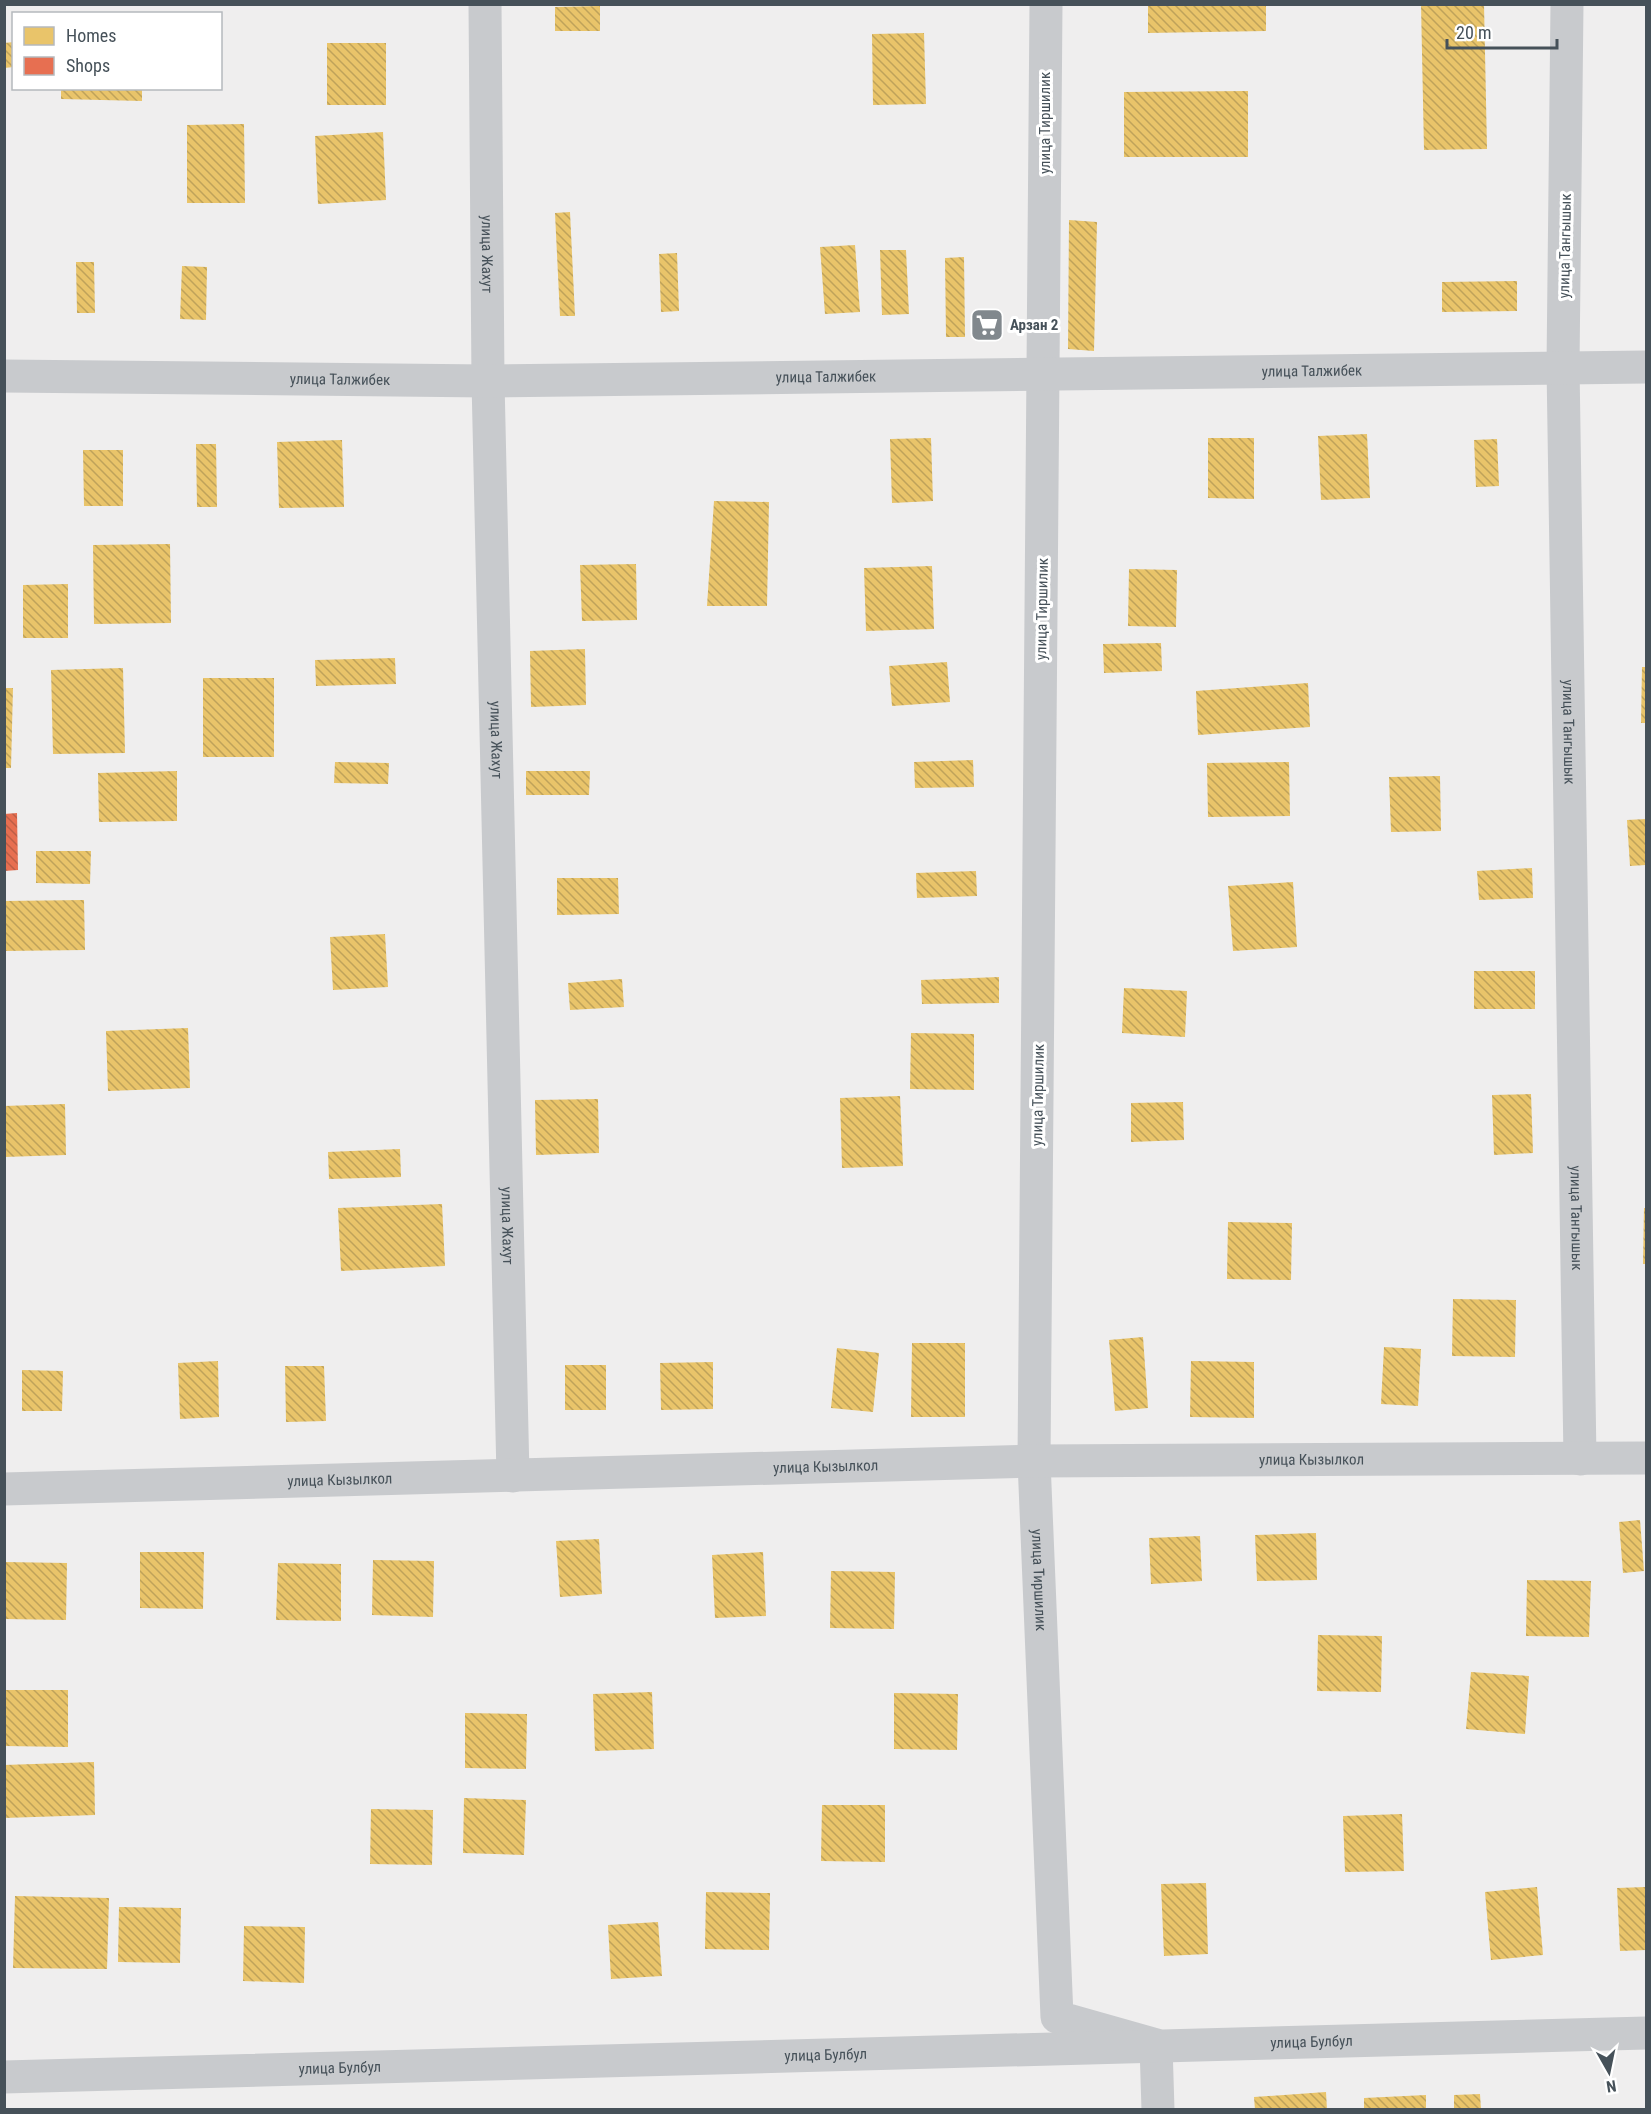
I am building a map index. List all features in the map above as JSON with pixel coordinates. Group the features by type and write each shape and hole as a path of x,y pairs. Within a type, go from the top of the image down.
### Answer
{"street":[{"name":"улица Жахут","path":"484,4 488,381 513,1476"},
{"name":"улица Тиршилик","path":"1046,4 1034,1461 1057,2017 1156,2045"},
{"name":"улица Тангышык","path":"1567,4 1563,366 1581,1459"},
{"name":"улица Талжибек","path":"4,376 488,381 1563,366 1647,367"},
{"name":"улица Кызылкол","path":"4,1489 1034,1461 1647,1458"},
{"name":"улица Булбул","path":"4,2078 1647,2033"},
{"path":"1156,2045 1158,2109"}],"building: Homes":[{"path":"1148,4 1266,4 1266,31 1148,33"},
{"path":"1421,4 1484,4 1487,149 1424,150"},
{"path":"600,6 600,31 555,31 555,7"},
{"path":"924,33 926,104 873,105 872,34"},
{"path":"12,42 12,67 4,68 4,43"},
{"path":"327,43 386,43 386,105 327,105"},
{"path":"61,90 142,90 142,101 61,99"},
{"path":"1248,91 1248,157 1124,157 1124,92"},
{"path":"244,124 245,203 187,203 187,125"},
{"path":"383,132 386,200 318,204 315,136"},
{"path":"570,212 575,316 560,316 555,213"},
{"path":"1069,220 1097,222 1094,351 1068,349"},
{"path":"855,245 860,312 825,314 820,247"},
{"path":"880,250 906,250 909,314 882,315"},
{"path":"677,253 679,311 661,312 659,254"},
{"path":"964,257 965,337 946,337 945,258"},
{"path":"76,262 94,262 95,313 77,313"},
{"path":"182,266 207,267 206,320 180,319"},
{"path":"1517,281 1517,311 1442,312 1442,282"},
{"path":"1367,434 1370,498 1321,500 1318,436"},
{"path":"931,438 933,501 892,503 890,439"},
{"path":"1208,438 1254,438 1254,499 1208,498"},
{"path":"1497,439 1499,486 1476,487 1474,440"},
{"path":"342,440 344,507 279,508 277,442"},
{"path":"196,444 216,444 217,507 197,507"},
{"path":"83,450 123,450 123,506 84,506"},
{"path":"714,501 769,502 767,606 707,606"},
{"path":"170,544 171,623 94,624 93,545"},
{"path":"636,564 637,620 582,621 580,565"},
{"path":"932,566 934,629 866,631 864,568"},
{"path":"1129,569 1177,570 1176,627 1128,626"},
{"path":"68,584 68,638 23,638 23,585"},
{"path":"1161,643 1162,671 1104,673 1103,644"},
{"path":"585,649 586,705 531,707 530,651"},
{"path":"395,658 396,684 316,686 315,660"},
{"path":"947,662 950,702 892,706 889,666"},
{"path":"1642,667 1646,667 1646,723 1641,723"},
{"path":"123,668 125,753 53,754 51,670"},
{"path":"203,678 274,678 274,757 203,757"},
{"path":"1308,683 1310,727 1198,735 1196,691"},
{"path":"4,688 13,688 11,768 4,768"},
{"path":"973,760 974,787 915,788 914,762"},
{"path":"335,762 389,763 388,784 334,783"},
{"path":"1289,762 1290,816 1208,817 1207,763"},
{"path":"177,771 177,821 99,822 98,773"},
{"path":"526,771 590,771 589,795 526,795"},
{"path":"1440,776 1441,831 1391,832 1389,777"},
{"path":"1646,819 1646,865 1630,866 1627,820"},
{"path":"36,851 91,851 90,884 36,883"},
{"path":"1532,868 1533,898 1479,900 1477,871"},
{"path":"976,871 977,896 917,898 916,873"},
{"path":"557,878 618,878 619,914 557,915"},
{"path":"1293,882 1297,947 1233,951 1228,886"},
{"path":"84,900 85,950 5,951 4,901"},
{"path":"385,934 388,987 333,990 330,937"},
{"path":"1474,971 1535,971 1535,1009 1474,1009"},
{"path":"999,977 999,1003 922,1004 921,980"},
{"path":"622,979 624,1007 570,1010 568,983"},
{"path":"1124,988 1187,991 1185,1037 1122,1033"},
{"path":"188,1028 190,1088 108,1091 106,1031"},
{"path":"911,1033 974,1034 974,1090 910,1089"},
{"path":"1531,1094 1533,1153 1494,1155 1492,1095"},
{"path":"900,1096 903,1166 842,1168 840,1098"},
{"path":"598,1099 599,1153 536,1155 535,1100"},
{"path":"1183,1102 1184,1140 1131,1142 1131,1103"},
{"path":"65,1104 66,1155 4,1157 4,1106"},
{"path":"400,1149 401,1177 329,1179 328,1152"},
{"path":"442,1204 445,1266 341,1271 338,1208"},
{"path":"1644,1208 1646,1208 1646,1264 1643,1264"},
{"path":"1228,1222 1292,1223 1291,1280 1227,1279"},
{"path":"1453,1299 1516,1300 1515,1357 1452,1356"},
{"path":"1143,1337 1148,1408 1115,1411 1109,1340"},
{"path":"912,1343 965,1343 965,1417 911,1417"},
{"path":"1384,1347 1421,1349 1418,1406 1381,1404"},
{"path":"837,1348 879,1353 873,1412 831,1408"},
{"path":"218,1361 219,1417 180,1419 178,1363"},
{"path":"1191,1361 1254,1362 1254,1418 1190,1417"},
{"path":"713,1362 713,1409 661,1410 660,1363"},
{"path":"565,1365 606,1365 606,1410 565,1410"},
{"path":"285,1366 324,1366 326,1421 286,1422"},
{"path":"22,1370 63,1371 62,1411 22,1411"},
{"path":"1640,1520 1644,1571 1623,1573 1619,1522"},
{"path":"1316,1533 1317,1580 1257,1581 1255,1535"},
{"path":"1200,1536 1202,1581 1151,1584 1149,1538"},
{"path":"599,1539 602,1594 560,1597 556,1541"},
{"path":"140,1552 204,1552 203,1609 140,1608"},
{"path":"763,1552 766,1616 715,1618 712,1555"},
{"path":"373,1560 434,1561 433,1617 372,1615"},
{"path":"4,1562 67,1563 66,1620 4,1619"},
{"path":"278,1563 341,1564 341,1621 276,1620"},
{"path":"831,1571 895,1572 894,1629 830,1628"},
{"path":"1527,1580 1591,1581 1589,1637 1526,1636"},
{"path":"1318,1635 1382,1636 1381,1692 1317,1691"},
{"path":"1471,1672 1529,1676 1525,1734 1466,1729"},
{"path":"5,1690 68,1690 68,1747 4,1746"},
{"path":"652,1692 654,1749 595,1751 593,1694"},
{"path":"894,1693 958,1694 957,1750 894,1749"},
{"path":"465,1713 527,1714 526,1769 465,1768"},
{"path":"94,1762 95,1815 4,1818 4,1765"},
{"path":"464,1798 526,1800 524,1855 463,1853"},
{"path":"822,1805 885,1805 885,1862 821,1861"},
{"path":"371,1809 433,1810 432,1865 370,1864"},
{"path":"1402,1814 1404,1871 1345,1872 1343,1816"},
{"path":"1206,1883 1208,1954 1164,1956 1161,1884"},
{"path":"1537,1887 1543,1955 1491,1960 1485,1892"},
{"path":"1646,1887 1646,1950 1620,1951 1617,1888"},
{"path":"706,1892 770,1893 769,1950 705,1949"},
{"path":"15,1896 109,1898 107,1969 13,1968"},
{"path":"119,1907 181,1908 180,1963 118,1962"},
{"path":"658,1922 662,1976 611,1979 608,1925"},
{"path":"244,1926 305,1927 304,1983 243,1981"},
{"path":"1326,2092 1327,2110 1255,2110 1254,2097"},
{"path":"1480,2094 1481,2110 1454,2110 1454,2095"},
{"path":"1426,2095 1426,2110 1364,2110 1364,2098"}],"building: Shops":[{"path":"17,813 18,870 4,871 4,814"}],"place":[{"name":"Арзан 2","path":"987,325"}]}
